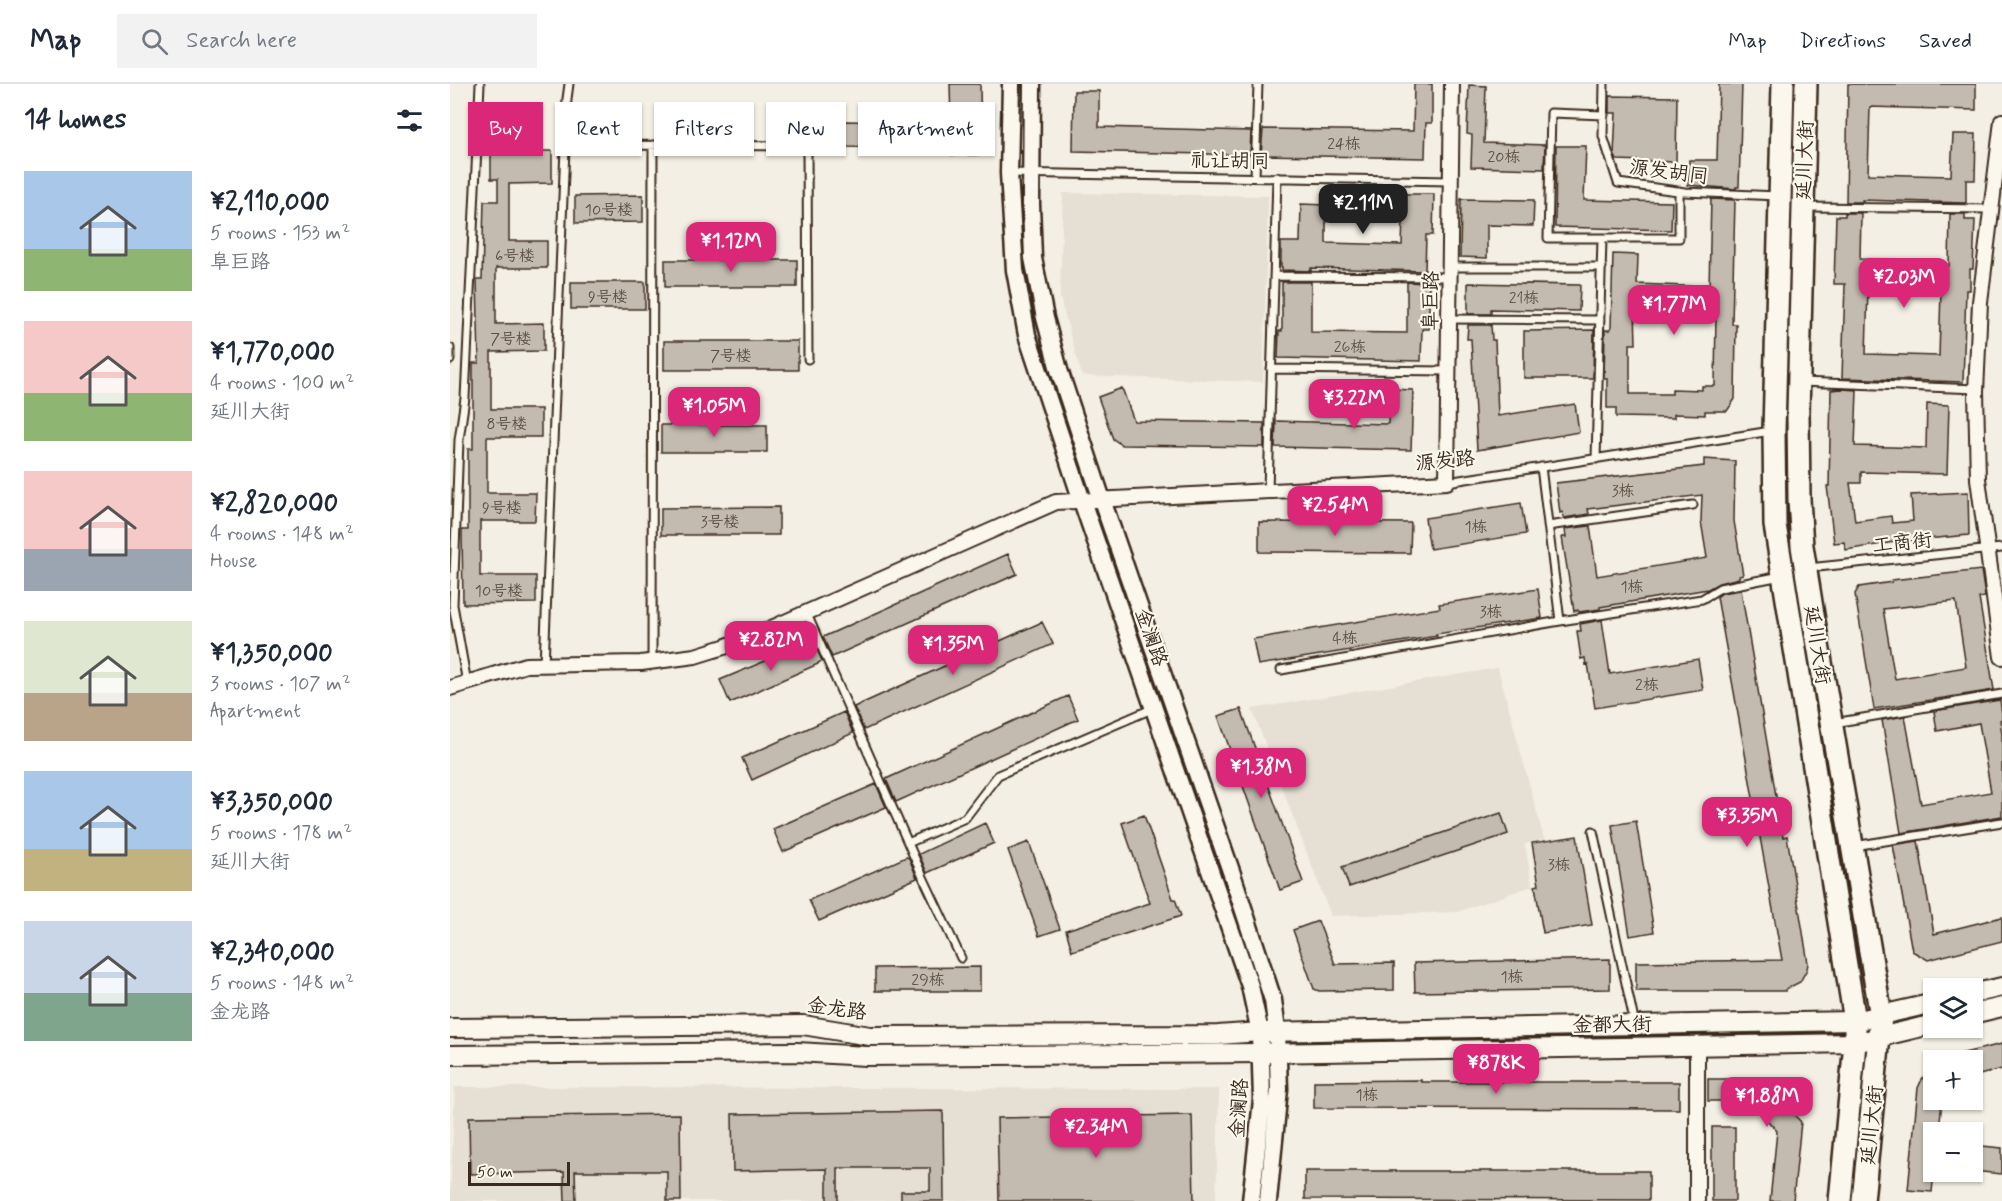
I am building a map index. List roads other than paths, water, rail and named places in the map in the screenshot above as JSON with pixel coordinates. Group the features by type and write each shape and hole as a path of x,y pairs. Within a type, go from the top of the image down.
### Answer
{"main road":[{"name":"延川大街","path":"1783,84 1774,431 1775,525 1856,1021 1840,1201"},
{"name":"延川大街","path":"1806,84 1798,382 1799,499 1805,568 1881,1016 1863,1201"},
{"path":"1983,991 2002,987"},
{"name":"金都大街","path":"1218,1043 1269,1032 1856,1021 1923,1006"},
{"path":"1983,1011 2002,1007"},
{"name":"金龙路","path":"450,1028 803,1025 870,1036 1218,1043"},
{"name":"金都大街","path":"1218,1043 1269,1052 1855,1043 1923,1027"},
{"path":"450,1055 797,1052 866,1056 1218,1043"}],"street":[{"name":"金澜路","path":"1011,84 1009,173 1015,270 1027,335 1250,986 1269,1032"},
{"name":"金澜路","path":"1032,84 1033,258 1059,370 1273,1000 1251,1201"},
{"name":"阜巨路","path":"1447,482 1452,84"},
{"path":"2002,121 1980,302 1977,388 1978,479 2002,657"},
{"name":"源发路","path":"450,688 526,665 652,662 695,656 806,612 1056,502 1447,482"},
{"path":"1697,1046 1697,1201"},
{"name":"金澜路","path":"1268,1201 1279,1089 1269,1052"}],"lane":[{"path":"467,683 453,605 459,440 465,398 480,84"},
{"path":"567,102 569,84"},
{"path":"1255,177 1258,84"},
{"name":"源发胡同","path":"1604,84 1603,136 1618,183 1679,191 1780,196"},
{"path":"1604,115 1551,113 1548,238 1679,238 1679,191"},
{"path":"642,145 807,146 808,359"},
{"path":"652,662 653,145"},
{"path":"544,665 565,156"},
{"name":"礼让胡同","path":"1009,173 1451,181"},
{"path":"1268,491 1277,177"},
{"path":"1803,207 1991,209"},
{"path":"1596,459 1602,238"},
{"path":"1274,276 1602,267"},
{"path":"1449,319 1600,320"},
{"path":"450,348 450,360"},
{"path":"1271,369 1449,371"},
{"path":"1798,382 1977,388"},
{"name":"源发路","path":"1447,482 1774,431"},
{"path":"1541,467 1560,621"},
{"path":"1548,526 1693,505"},
{"name":"工商街","path":"1805,568 2002,548"},
{"path":"1281,670 1560,621 1702,599 1720,588 1784,576"},
{"path":"806,612 961,958"},
{"path":"1831,723 2002,694"},
{"path":"908,843 965,818 998,775 1154,708"},
{"path":"1852,846 2002,822"},
{"path":"1593,831 1635,1025"}]}
